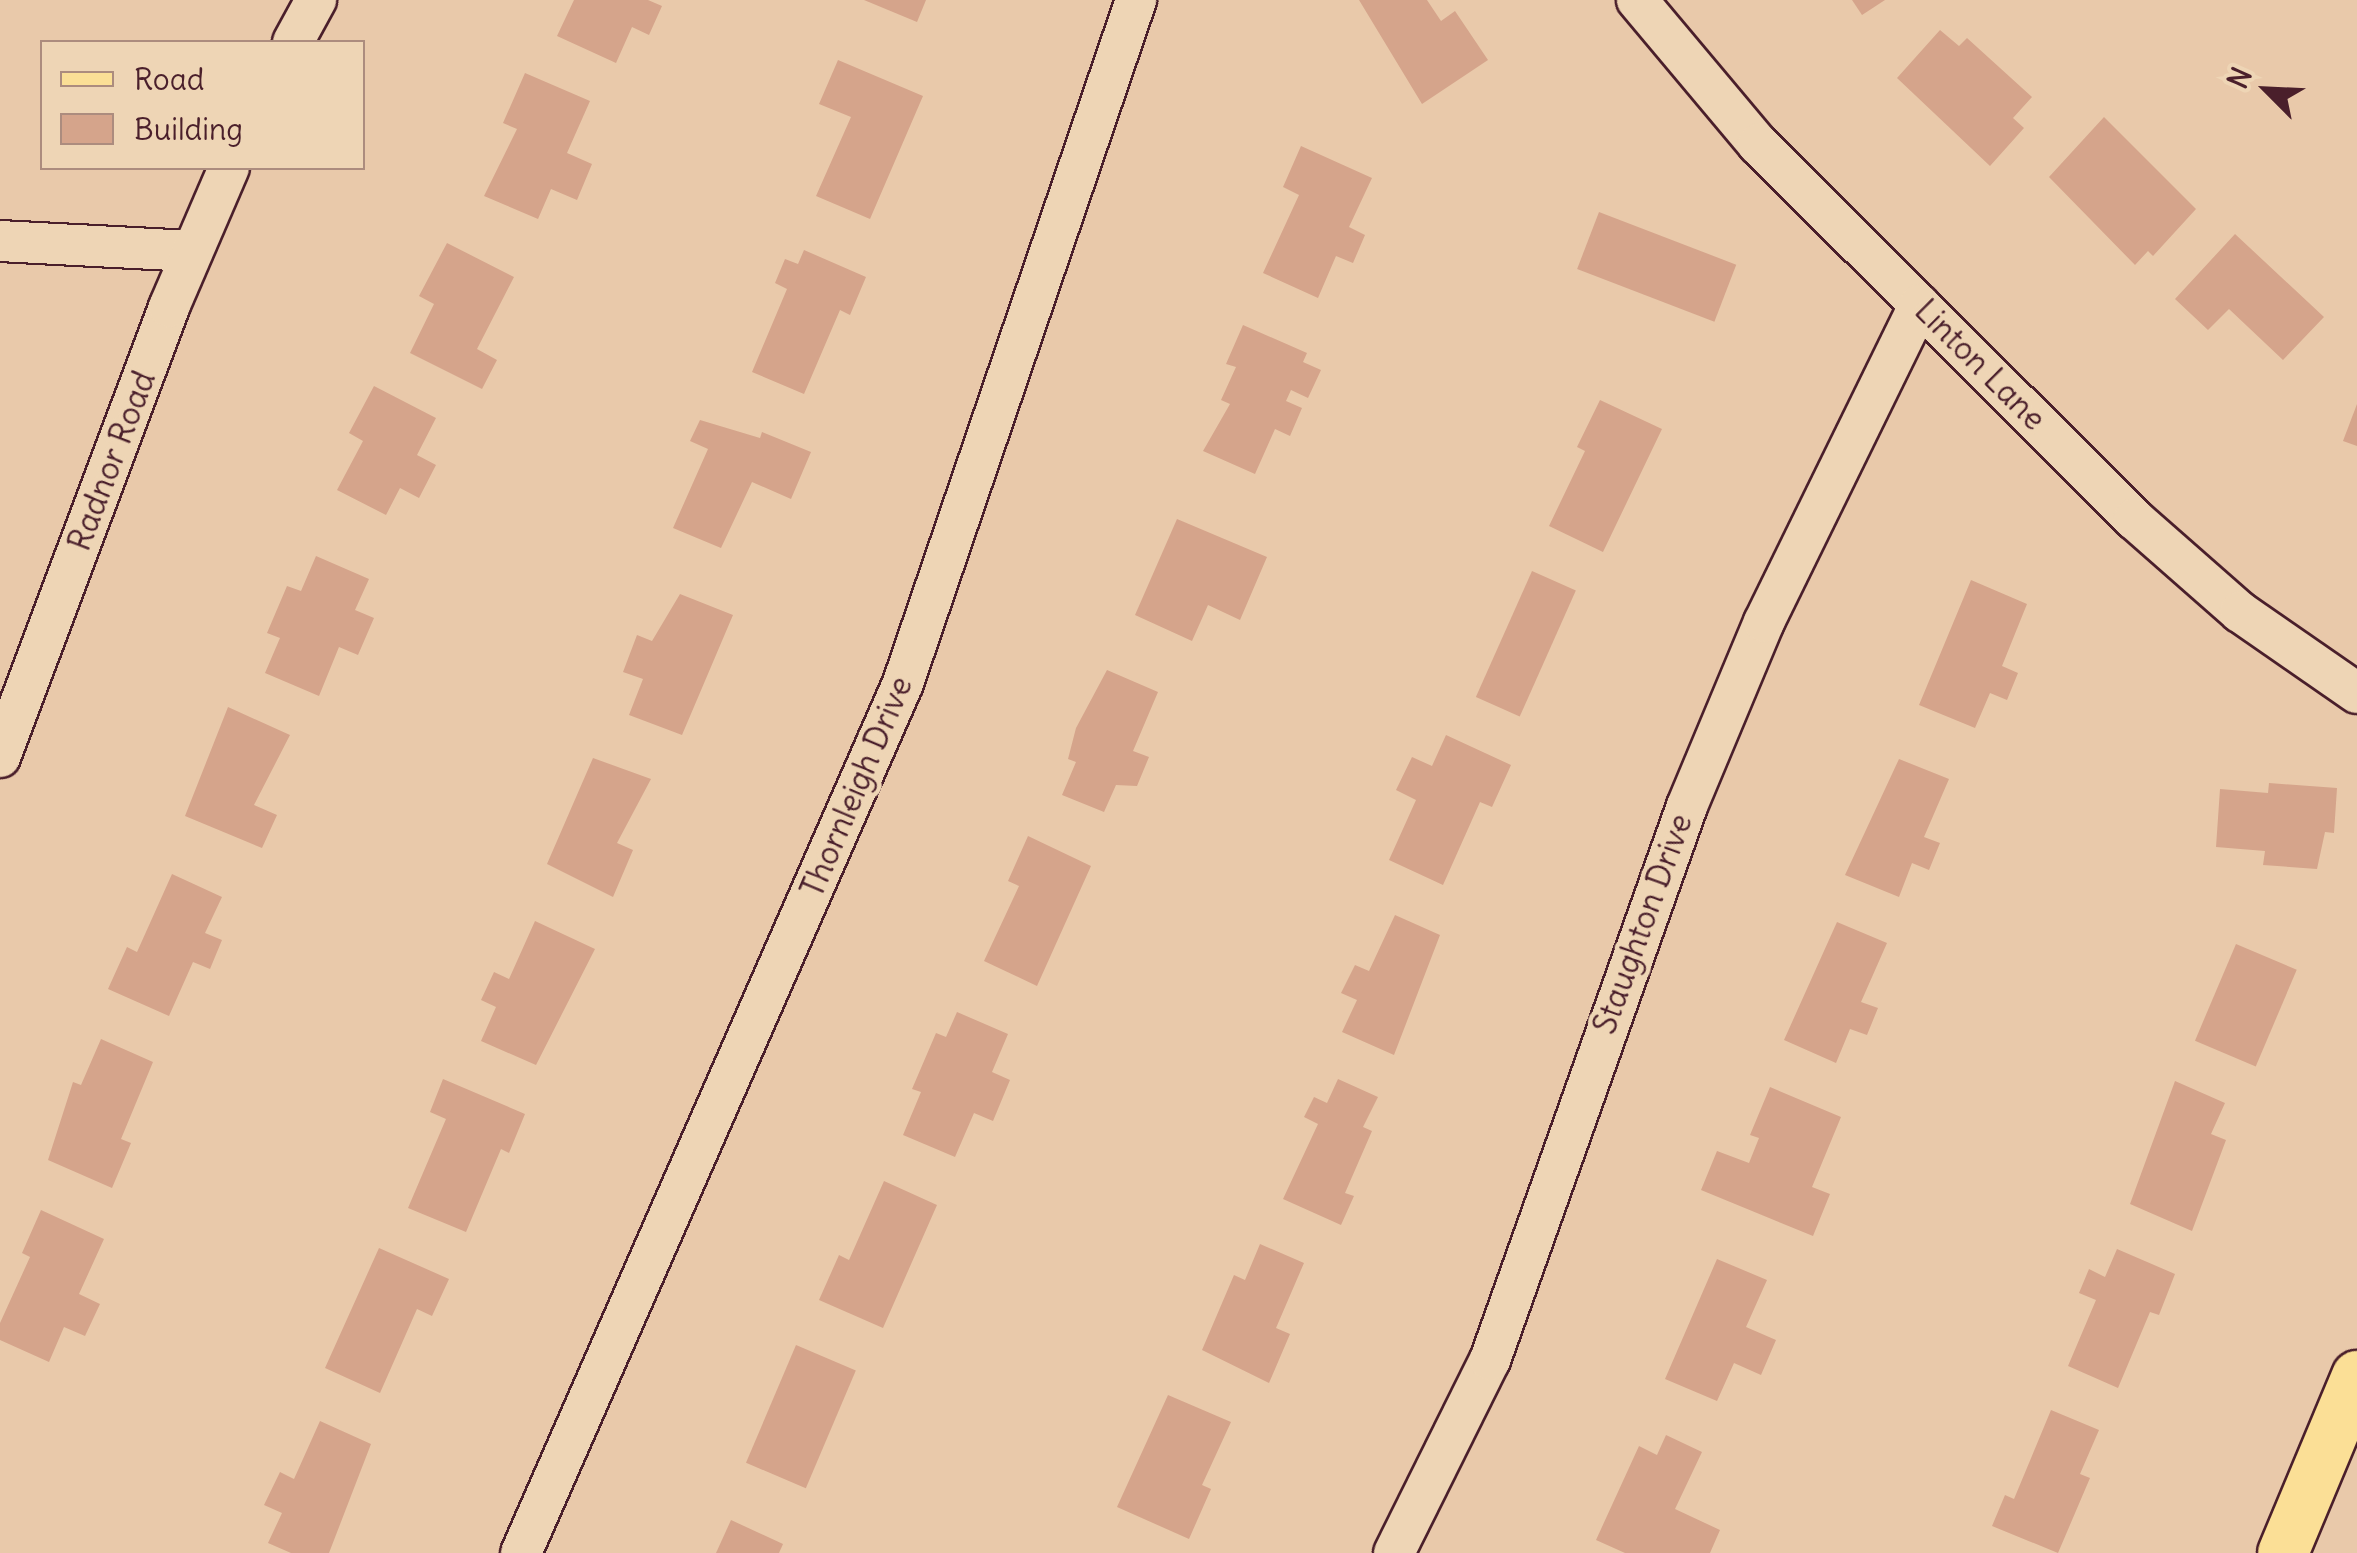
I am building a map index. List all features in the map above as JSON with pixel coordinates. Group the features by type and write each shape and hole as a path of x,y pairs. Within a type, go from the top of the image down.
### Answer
{"main road":[{"path":"2283,1553 2357,1376"}],"street":[{"path":"294,40 316,0"},
{"name":"Thornleigh Drive","path":"521,1553 903,683 1136,0"},
{"name":"Linton Lane","path":"1637,0 1758,144 2188,568 2357,692"},
{"name":"Radnor Road","path":"0,757 192,251 229,170"},
{"path":"0,241 192,251"},
{"name":"Staughton Drive","path":"1394,1553 1490,1360 1687,806 1764,622 1919,305"}],"building":[{"path":"574,0 648,0 662,6 649,35 632,27 616,63 557,36"},
{"path":"864,0 926,0 917,22"},
{"path":"1359,0 1427,0 1441,21 1455,11 1488,60 1422,104"},
{"path":"1852,0 1885,0 1862,15"},
{"path":"1940,30 1959,46 1967,38 2032,97 2013,118 2024,128 1990,166 1897,78"},
{"path":"838,60 923,96 870,219 816,196 851,117 819,104"},
{"path":"525,73 590,101 567,153 592,164 577,200 551,189 538,219 484,196 517,129 503,123"},
{"path":"2104,117 2196,209 2153,256 2148,251 2135,265 2049,177"},
{"path":"1301,146 1372,178 1349,227 1365,235 1353,263 1336,256 1318,298 1263,273 1299,195 1283,187"},
{"path":"1599,212 1736,265 1714,322 1577,269"},
{"path":"2235,234 2324,317 2283,360 2229,309 2208,330 2175,299"},
{"path":"447,243 514,277 477,349 497,360 482,389 410,353 434,304 419,296"},
{"path":"804,250 866,277 850,315 840,310 804,394 752,372 787,289 775,283 785,259 798,264"},
{"path":"1243,325 1307,353 1303,362 1321,370 1308,398 1291,390 1286,401 1302,408 1290,436 1275,429 1255,474 1203,451 1230,404 1221,400 1236,367 1226,364"},
{"path":"374,386 436,418 417,455 436,465 419,498 400,488 386,515 337,490 363,441 349,433"},
{"path":"1600,400 1662,429 1603,552 1549,526 1585,451 1577,447"},
{"path":"2357,404 2357,446 2343,441"},
{"path":"700,420 760,438 762,432 811,452 791,499 752,482 721,548 673,528 708,449 690,441"},
{"path":"1177,519 1267,557 1240,620 1208,605 1192,641 1135,615"},
{"path":"316,556 369,579 355,610 374,618 358,655 339,647 319,696 265,673 280,638 267,633 287,586 301,591"},
{"path":"1532,571 1576,591 1520,717 1476,697"},
{"path":"1971,580 2027,604 2002,666 2018,673 2007,700 1990,693 1975,728 1919,705"},
{"path":"680,594 733,615 682,735 629,715 643,679 623,672 637,635 652,641"},
{"path":"1107,670 1158,692 1133,751 1149,757 1137,786 1116,785 1104,812 1062,795 1076,762 1068,759 1076,728"},
{"path":"228,707 290,735 254,805 277,815 262,848 185,816"},
{"path":"1446,735 1511,765 1492,807 1480,802 1443,885 1389,860 1416,800 1396,790 1412,757 1432,766"},
{"path":"593,758 651,779 617,843 633,850 613,897 547,864"},
{"path":"1899,759 1949,779 1924,837 1940,843 1929,870 1912,863 1899,897 1845,875"},
{"path":"2269,783 2337,788 2334,833 2325,832 2317,869 2263,865 2265,851 2216,847 2220,789 2268,793"},
{"path":"1028,836 1091,866 1037,986 984,961 1019,886 1008,881"},
{"path":"172,874 222,897 205,933 222,940 210,969 193,962 169,1016 108,989 127,947 137,952"},
{"path":"1395,915 1440,935 1394,1055 1342,1032 1357,1000 1341,993 1355,965 1369,971"},
{"path":"535,921 595,949 536,1065 481,1041 496,1007 481,1000 494,972 509,979"},
{"path":"1837,922 1887,943 1861,1002 1878,1008 1867,1035 1850,1029 1836,1063 1784,1040"},
{"path":"2236,944 2297,970 2256,1066 2195,1041"},
{"path":"957,1012 1008,1034 992,1072 1010,1080 993,1121 974,1113 955,1157 903,1135 921,1092 912,1089 936,1033 946,1037"},
{"path":"101,1039 153,1062 121,1139 131,1143 112,1188 48,1160 73,1082 81,1085"},
{"path":"443,1079 525,1114 509,1153 501,1149 466,1232 408,1208 446,1119 430,1112"},
{"path":"1338,1079 1378,1097 1363,1127 1372,1131 1345,1193 1354,1196 1341,1225 1283,1199 1318,1124 1304,1117 1314,1097 1327,1103"},
{"path":"2175,1081 2225,1103 2211,1134 2226,1140 2192,1231 2130,1204"},
{"path":"1770,1087 1841,1117 1812,1187 1830,1194 1813,1236 1701,1190 1717,1151 1749,1163 1759,1138 1750,1135"},
{"path":"884,1181 937,1205 883,1328 819,1300 839,1255 849,1260"},
{"path":"41,1210 104,1239 79,1294 100,1304 85,1336 64,1327 49,1362 0,1340 0,1323 30,1257 22,1253"},
{"path":"1260,1244 1304,1263 1276,1328 1290,1334 1269,1383 1202,1350 1234,1275 1245,1280"},
{"path":"379,1248 449,1279 432,1316 417,1309 380,1393 325,1368"},
{"path":"2117,1249 2175,1274 2159,1315 2150,1312 2118,1388 2068,1366 2096,1300 2079,1293 2089,1269 2105,1277"},
{"path":"1717,1259 1767,1280 1746,1327 1776,1340 1761,1375 1734,1363 1717,1401 1665,1379"},
{"path":"796,1345 856,1370 806,1488 746,1463"},
{"path":"1168,1395 1231,1422 1202,1485 1211,1489 1189,1539 1117,1507"},
{"path":"2051,1410 2099,1430 2080,1474 2090,1478 2058,1553 1992,1526 2005,1495 2014,1499"},
{"path":"320,1421 371,1444 329,1553 291,1553 268,1543 282,1513 264,1505 280,1472 294,1479"},
{"path":"1666,1435 1702,1452 1675,1509 1720,1530 1710,1553 1625,1553 1596,1540 1639,1446 1657,1455"},
{"path":"731,1520 783,1544 779,1553 716,1553"}]}
